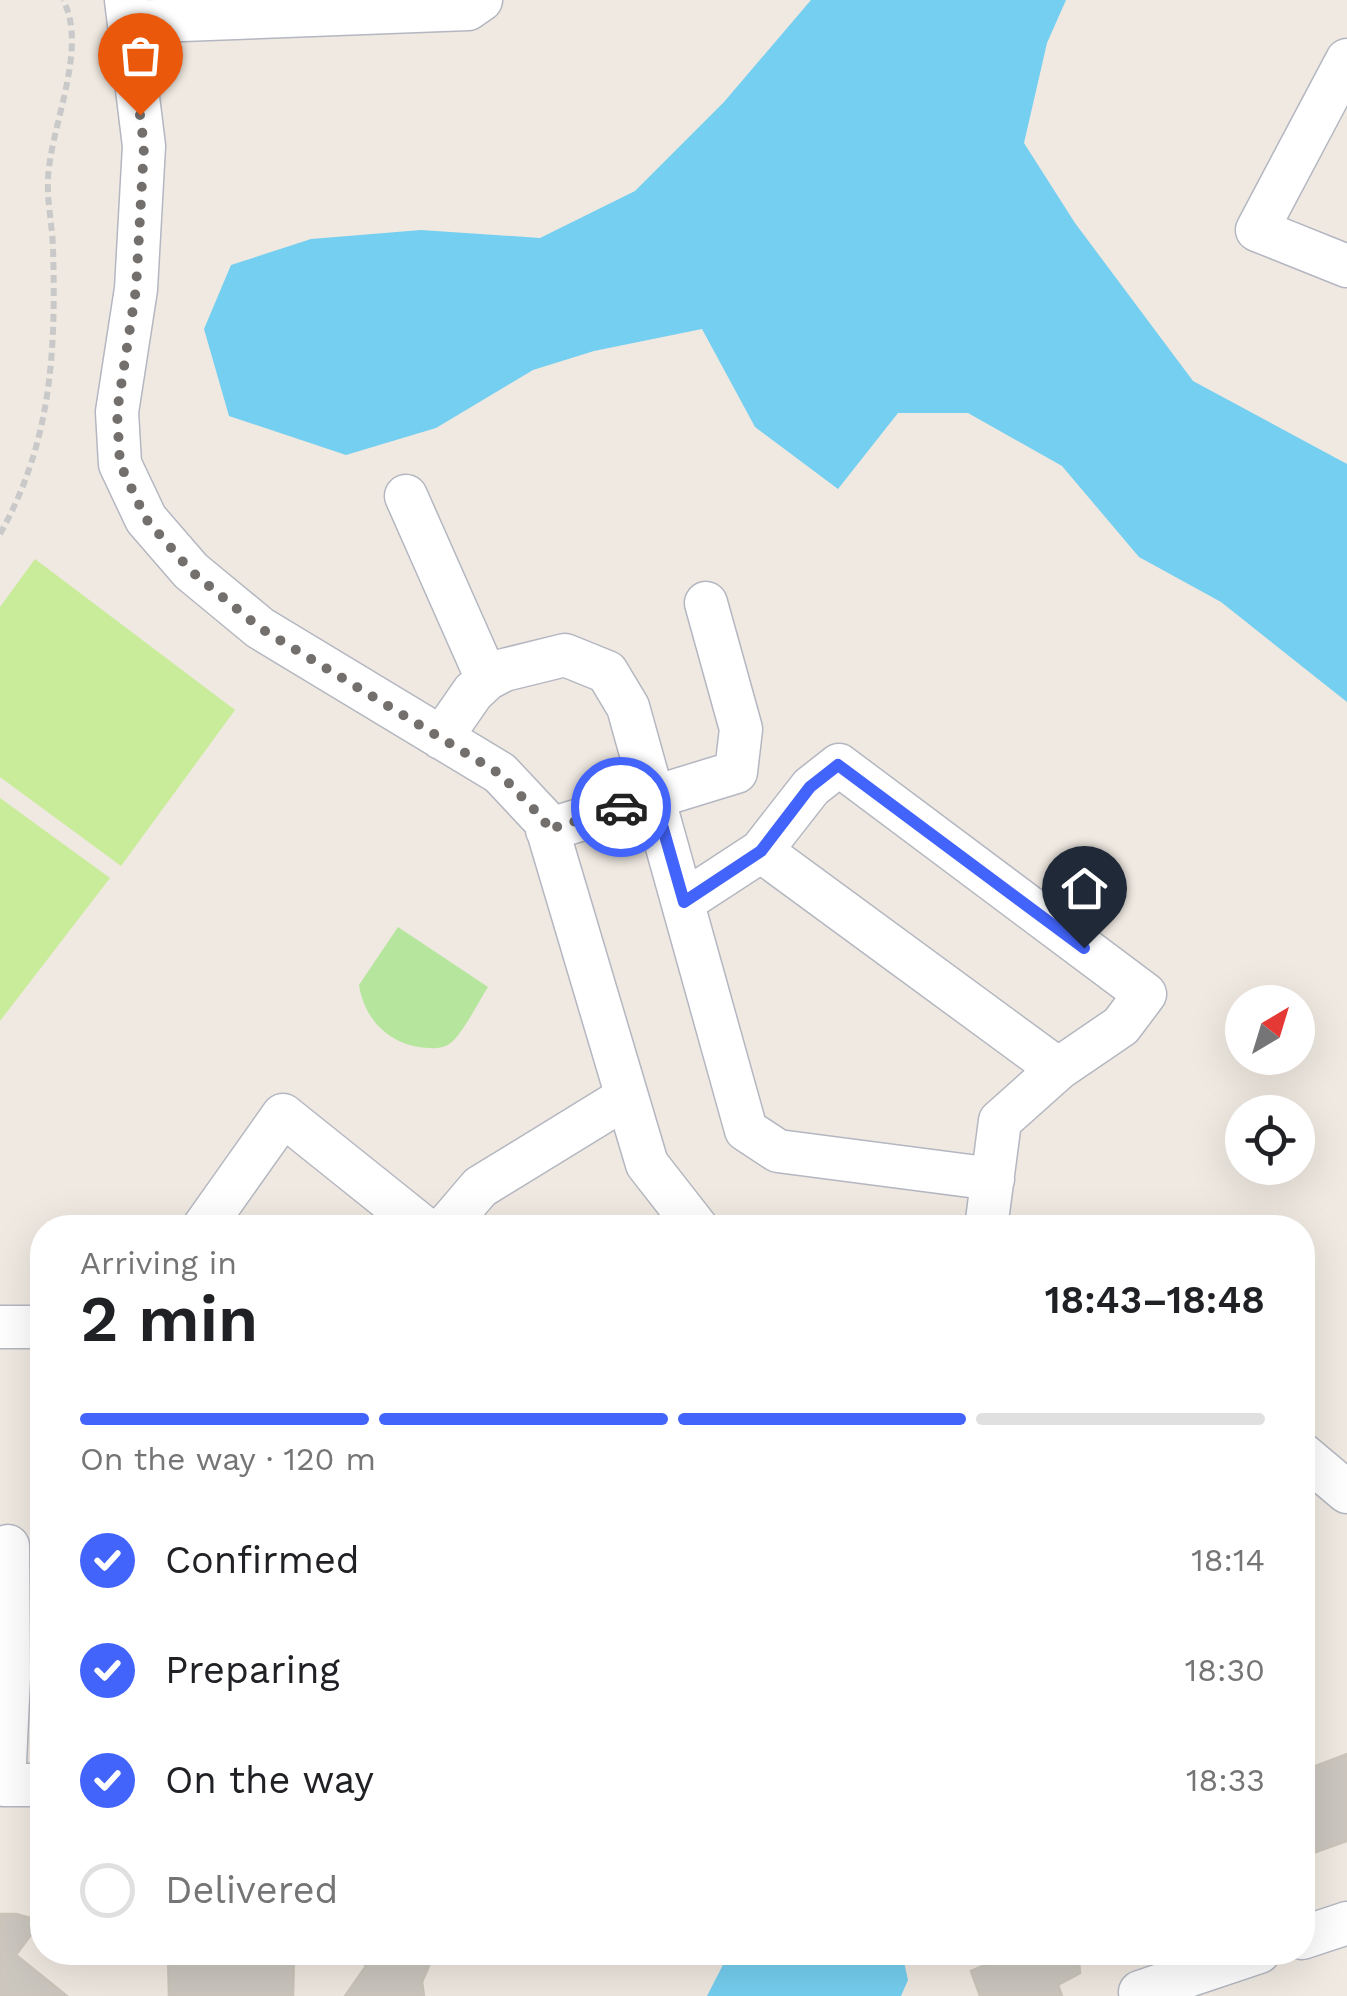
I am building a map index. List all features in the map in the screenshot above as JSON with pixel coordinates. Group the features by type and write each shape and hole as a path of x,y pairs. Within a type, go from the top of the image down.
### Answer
{"street":[{"path":"481,0 468,8 128,11 144,146 136,289 117,412 120,464 146,519 191,571 260,628 500,774 545,821 647,1164 686,1215"},
{"path":"1347,60 1257,230 1347,266"},
{"path":"406,496 487,678"},
{"path":"547,830 736,772 742,730 706,603"},
{"path":"442,738 473,692 487,678 504,670 564,656 607,672 628,707 746,1130 778,1150 993,1179"},
{"path":"684,902 761,851 810,787 838,765 1145,994 1121,1026 1058,1068 1000,1122 988,1215"},
{"path":"761,851 1058,1068"},
{"path":"455,1215 480,1187 625,1098"},
{"path":"213,1215 283,1114 408,1215"},
{"path":"0,1327 30,1327"},
{"path":"1315,1465 1347,1492"},
{"path":"17,1547 9,1676 23,1786"},
{"path":"1315,1934 1347,1923"},
{"path":"1141,1996 1140,1992 1220,1965"}],"path":[{"path":"0,534 25,488 43,429 53,365 53,243 48,178 72,46 63,0"}],"green space":[{"path":"35,559 235,710 121,866 0,777 0,607"},
{"path":"0,798 110,878 0,1021"},
{"path":"398,927 488,987 462,1030 445,1046 416,1047 392,1037 374,1021 362,998 359,985"}],"water":[{"path":"811,0 1066,0 1047,43 1024,143 1075,223 1193,381 1347,464 1347,702 1221,602 1139,557 1062,466 968,413 898,413 838,489 755,427 702,329 594,351 533,370 436,428 346,455 229,416 204,329 231,265 311,239 421,230 540,238 635,191 724,102"},
{"path":"723,1965 905,1965 908,1980 901,1996 707,1996"}],"building":[{"path":"1347,1754 1347,1841 1315,1852 1315,1766"},
{"path":"0,1914 30,1918 30,1936 16,1955 67,1996 0,1996"},
{"path":"168,1965 294,1965 293,1996 169,1996"},
{"path":"429,1965 422,1982 424,1996 345,1996 366,1966"},
{"path":"985,1965 1079,1965 1080,1973 1058,1985 1062,1996 980,1996 971,1971"}],"way so far":[{"path":"140,115 144,146 136,289 117,412 120,464 146,519 191,571 260,628 500,774 545,821 547,830 621,807"}],"route":[{"path":"621,807 654,797 684,902 761,851 810,787 838,765 1084,948"}]}
